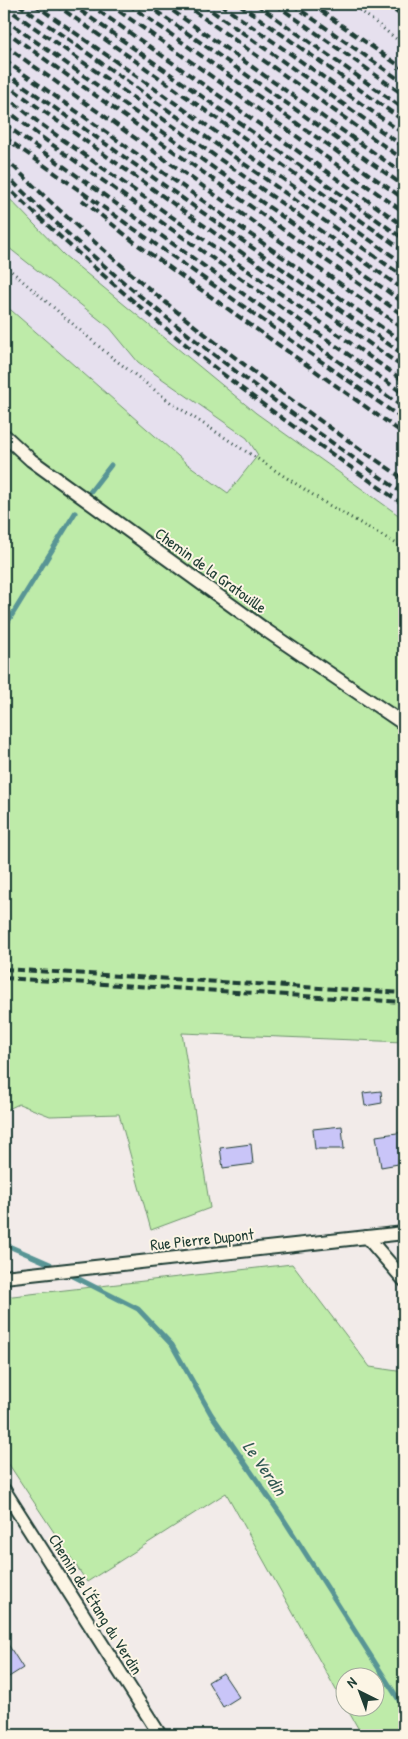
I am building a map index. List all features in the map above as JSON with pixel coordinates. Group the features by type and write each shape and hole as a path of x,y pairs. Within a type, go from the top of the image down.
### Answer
{"street":[{"name":"Chemin de la Gratouille","path":"4,436 32,460 267,631 404,724"},
{"name":"Rue Pierre Dupont","path":"4,1277 404,1233"},
{"path":"367,1237 404,1280"},
{"name":"Chemin de l'Étang du Verdin","path":"4,1490 160,1735"}],"path":[{"path":"352,4 404,44"},
{"path":"4,265 80,331 173,404 327,504 404,548"}],"shaded area":[{"path":"4,4 404,4 404,622 186,463 4,304"}],"green space":[{"path":"4,193 64,255 256,413 404,519 404,1042 182,1033 210,1208 151,1230 119,1114 50,1116 19,1104 4,1111 4,304 186,463 228,493 258,455 247,438 138,362 110,328 4,244"},
{"path":"292,1264 370,1367 404,1372 404,1462 401,1465 404,1471 404,1735 362,1735 351,1716 386,1716 386,1666 336,1666 336,1690 226,1493 87,1582 4,1457 4,1297"}],"building":[{"path":"381,1091 382,1103 365,1106 363,1093"},
{"path":"342,1126 344,1149 315,1149 313,1129"},
{"path":"404,1132 404,1163 381,1167 376,1136"},
{"path":"251,1144 253,1164 223,1168 220,1148"},
{"path":"4,1638 23,1668 4,1680"},
{"path":"223,1673 239,1697 223,1707 208,1682"}],"waterway":[{"path":"87,496 111,465"},
{"path":"4,628 75,513"},
{"name":"Le Verdin","path":"4,1244 50,1264"},
{"name":"Le Verdin","path":"73,1276 138,1309 172,1345 211,1414 281,1515 404,1708"}],"railway":[{"path":"18,4 404,277"},
{"path":"34,4 404,264"},
{"path":"55,4 404,251"},
{"path":"71,4 404,239"},
{"path":"89,4 404,226"},
{"path":"109,4 404,212"},
{"path":"128,4 404,199"},
{"path":"146,4 404,186"},
{"path":"163,4 404,174"},
{"path":"184,4 404,160"},
{"path":"202,4 404,147"},
{"path":"220,4 404,134"},
{"path":"239,4 404,121"},
{"path":"256,4 404,109"},
{"path":"275,4 404,95"},
{"path":"292,4 404,83"},
{"path":"311,4 404,69"},
{"path":"385,4 404,17"},
{"path":"4,6 404,290"},
{"path":"4,19 404,303"},
{"path":"4,30 404,316"},
{"path":"4,45 404,329"},
{"path":"4,60 404,343"},
{"path":"4,72 404,355"},
{"path":"4,83 404,368"},
{"path":"4,95 42,125 404,381"},
{"path":"4,108 40,136 404,394"},
{"path":"4,124 404,408"},
{"path":"4,137 404,420"},
{"path":"4,157 98,245 147,287 247,367 404,479"},
{"path":"4,173 50,217 147,302 248,381 404,494"},
{"path":"4,184 50,228 195,352 272,411 404,505"},
{"path":"82,200 138,245 404,434"},
{"path":"4,969 404,993"},
{"path":"4,978 404,1002"}]}
